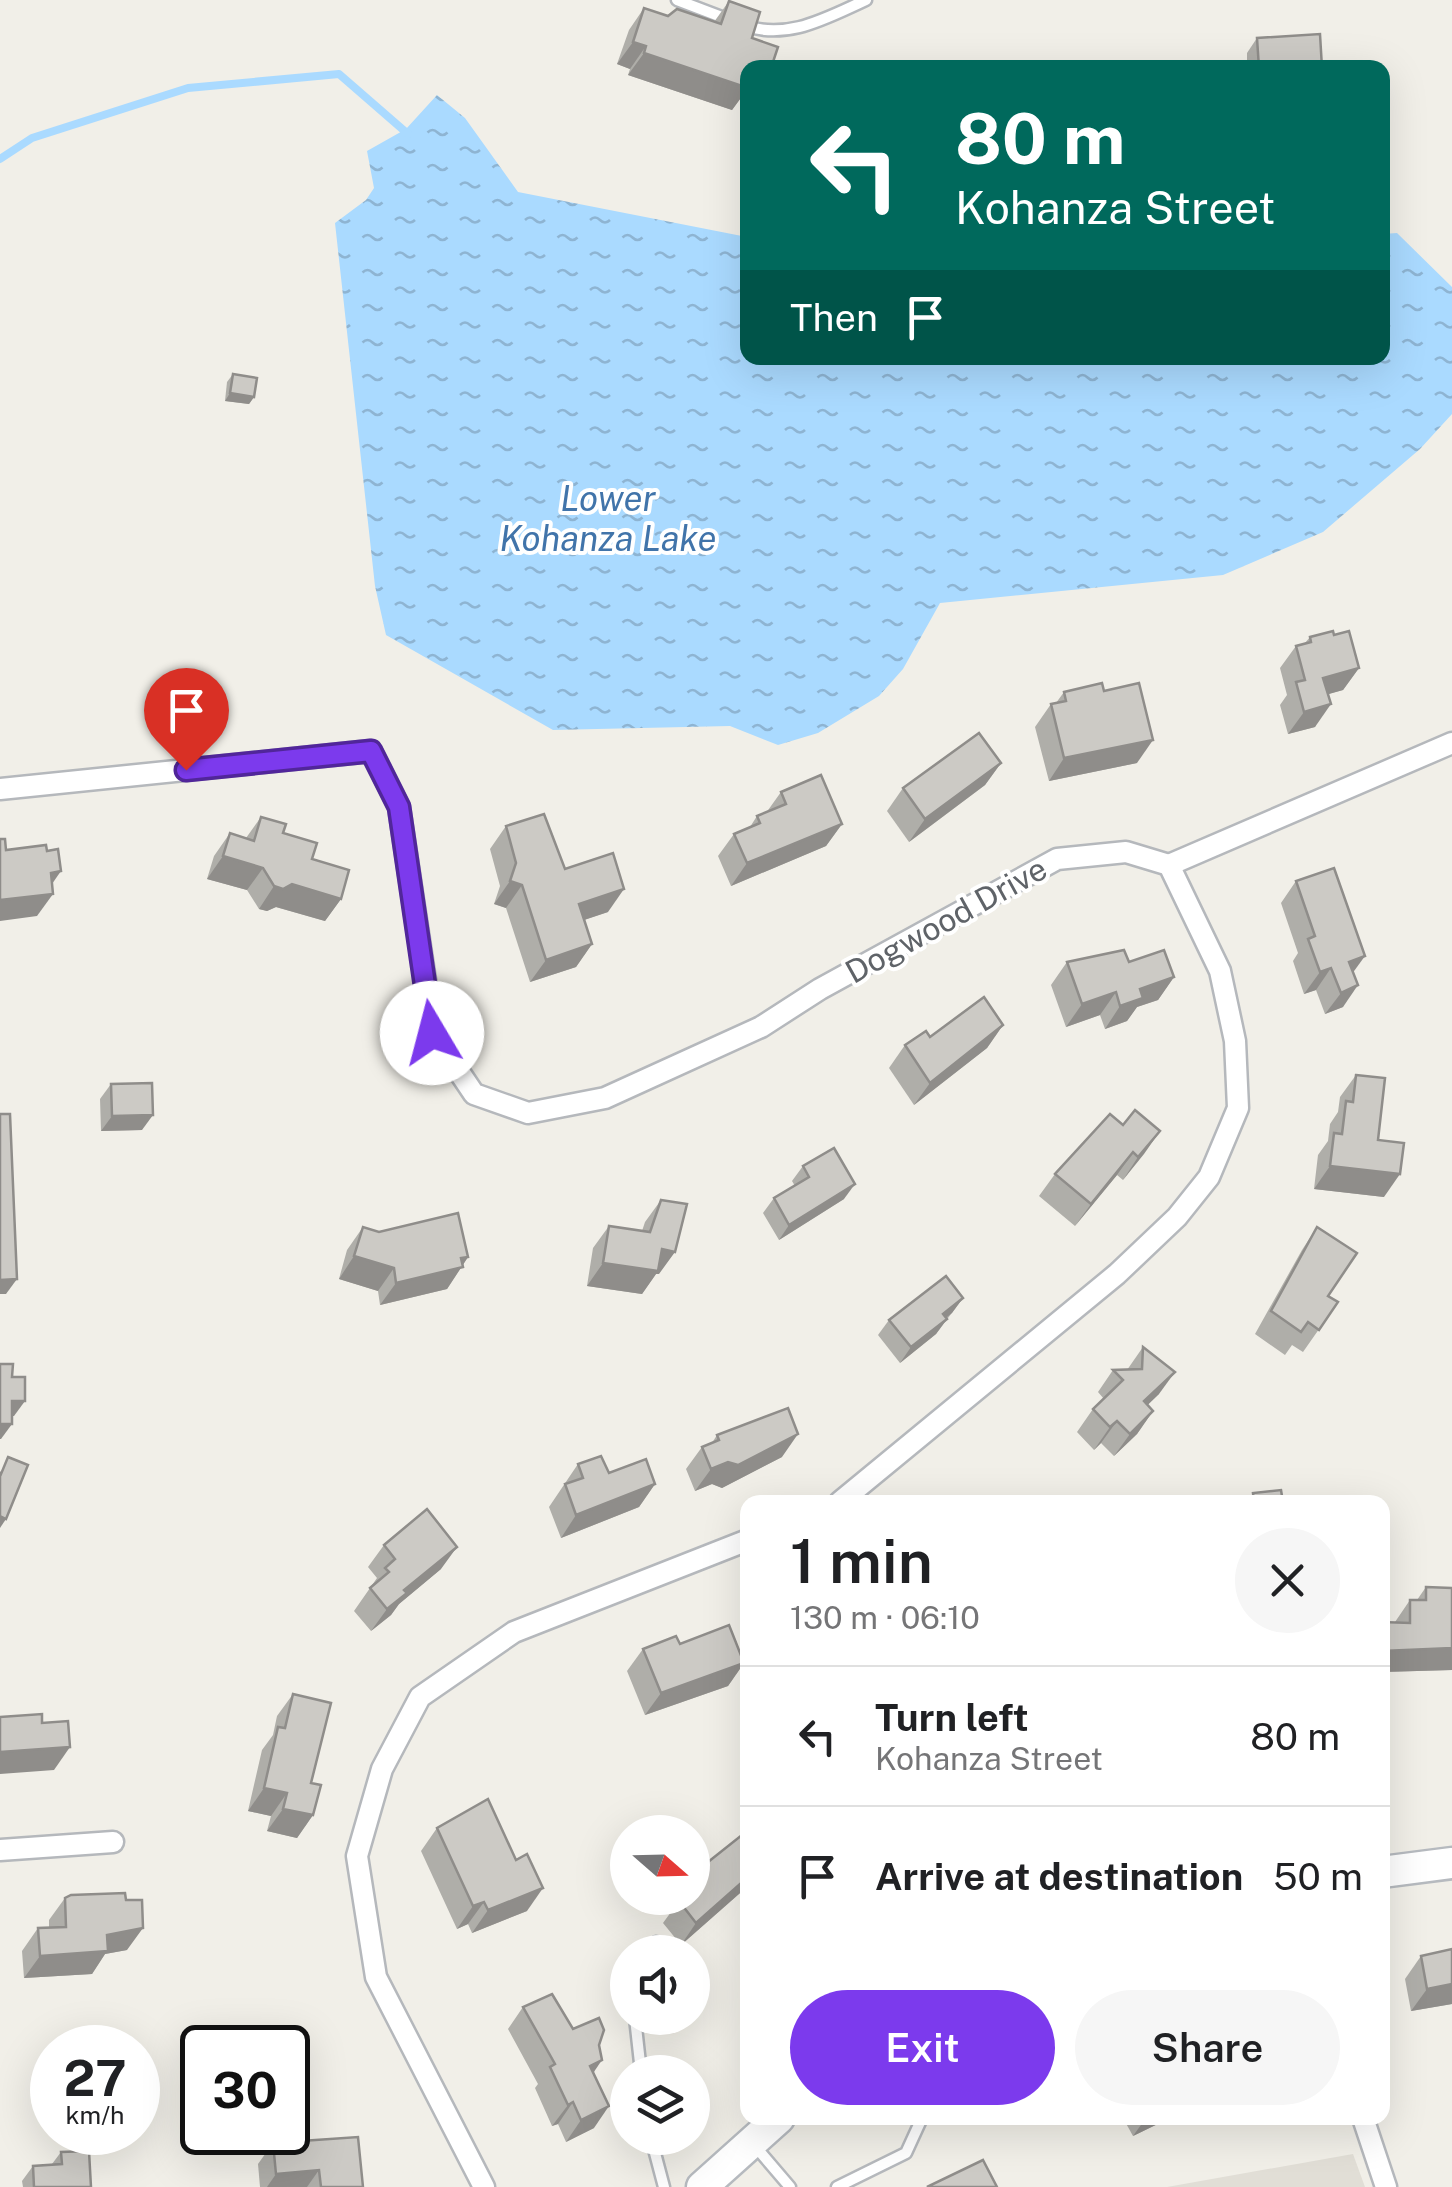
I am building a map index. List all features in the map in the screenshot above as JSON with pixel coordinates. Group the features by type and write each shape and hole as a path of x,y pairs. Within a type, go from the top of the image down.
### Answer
{"main road":[{"path":"1390,1871 1452,1863"},
{"path":"702,2187 771,2125"}],"street":[{"path":"849,1495 1117,1274 1176,1217 1209,1176 1238,1108 1235,1041 1220,971 1169,865 1452,743"},
{"name":"Dogwood Drive","path":"0,789 371,751 399,807 432,1033 474,1094 528,1113 605,1098 761,1027 820,989 1057,860 1126,852 1169,865"},
{"path":"484,2187 376,1977 358,1856 382,1769 420,1697 514,1632 740,1543"},
{"path":"0,1850 114,1842"},
{"path":"1365,2125 1386,2187"}],"lane":[{"path":"677,0 768,34 812,24 866,0"},
{"path":"837,2187 906,2153 919,2125"},
{"path":"752,2142 790,2187"},
{"path":"656,2155 664,2187"}],"shaded area":[{"path":"1353,2154 1365,2187 1167,2187"}],"water":[{"name":"Lower Kohanza Lake","path":"437,95 465,118 518,192 740,236 740,365 1390,365 1390,234 1397,233 1452,287 1452,414 1420,449 1323,532 1223,575 940,603 903,669 879,696 818,733 778,745 730,726 553,730 386,635 375,586 335,223 366,200 374,188 367,151 406,129"}],"building":[{"path":"729,1 760,12 752,38 778,47 774,60 740,60 740,85 644,53 646,46 633,42 644,8 668,16 677,9 721,24"},
{"path":"1320,34 1322,60 1258,60 1257,38"},
{"path":"233,374 257,378 254,397 230,393"},
{"path":"1333,631 1334,635 1349,631 1359,668 1323,678 1331,704 1304,712 1296,682 1305,680 1296,646 1311,642 1310,637"},
{"path":"1102,683 1104,691 1139,683 1153,740 1064,758 1051,704 1066,701 1064,692"},
{"path":"979,733 1001,763 925,819 903,788"},
{"path":"821,775 842,824 747,863 734,834 760,823 757,816 786,804 781,792"},
{"path":"544,814 565,869 613,853 624,889 579,904 592,944 546,960 522,885 510,881 516,863 506,826"},
{"path":"261,817 286,824 283,833 317,843 312,859 349,870 341,899 292,884 283,889 274,886 263,868 223,856 230,833 254,841"},
{"path":"0,839 5,839 6,850 46,845 47,851 58,849 61,871 51,873 53,894 0,900"},
{"path":"1334,868 1365,956 1349,962 1358,985 1341,993 1331,968 1320,972 1308,939 1315,936 1296,881"},
{"path":"1124,950 1129,962 1164,950 1174,977 1140,989 1143,998 1120,1006 1116,992 1082,1004 1067,962"},
{"path":"984,997 1003,1025 930,1083 905,1045 926,1031 930,1037"},
{"path":"1356,1075 1385,1078 1378,1140 1404,1143 1400,1174 1330,1166 1334,1133 1342,1134 1346,1101 1353,1102"},
{"path":"152,1083 153,1115 112,1116 111,1084"},
{"path":"1135,1110 1160,1131 1138,1157 1133,1152 1091,1204 1055,1174 1110,1114 1123,1125"},
{"path":"0,1114 10,1114 17,1279 0,1280"},
{"path":"834,1148 855,1184 789,1225 774,1198 809,1177 803,1166"},
{"path":"661,1200 687,1204 675,1252 662,1249 658,1271 603,1263 609,1226 650,1232"},
{"path":"458,1213 468,1257 461,1258 463,1267 396,1283 394,1268 354,1256 363,1227 379,1232"},
{"path":"1317,1227 1357,1253 1328,1296 1338,1302 1319,1330 1308,1322 1301,1332 1271,1311"},
{"path":"946,1276 963,1298 943,1314 947,1319 911,1347 889,1320"},
{"path":"1143,1347 1175,1372 1144,1401 1153,1411 1130,1434 1117,1421 1110,1427 1093,1409 1123,1380 1113,1370 1142,1369"},
{"path":"0,1364 13,1364 12,1377 25,1377 25,1401 12,1401 12,1424 0,1424"},
{"path":"788,1408 798,1434 738,1465 728,1462 711,1469 702,1447 719,1440 717,1435"},
{"path":"601,1456 609,1473 646,1459 655,1484 576,1515 565,1484 583,1478 578,1464"},
{"path":"8,1457 28,1465 6,1519 0,1516 0,1473"},
{"path":"1281,1490 1282,1495 1253,1495"},
{"path":"427,1509 457,1547 387,1609 370,1588 389,1572 385,1568 395,1559 384,1545"},
{"path":"1426,1587 1452,1588 1452,1648 1390,1651 1390,1622 1410,1623 1410,1600 1426,1600"},
{"path":"729,1625 740,1653 740,1664 661,1693 643,1649 676,1636 680,1644"},
{"path":"293,1694 331,1703 311,1783 321,1785 313,1815 283,1809 287,1793 264,1788 278,1727 285,1728"},
{"path":"42,1714 42,1723 68,1721 70,1747 0,1752 0,1717"},
{"path":"488,1799 516,1860 527,1854 543,1888 488,1910 484,1902 473,1906 437,1828"},
{"path":"740,1837 740,1884 710,1911 710,1860"},
{"path":"125,1893 126,1900 142,1900 143,1928 107,1935 108,1951 40,1956 38,1928 66,1927 65,1898"},
{"path":"1452,1949 1452,1984 1427,1989 1421,1956"},
{"path":"552,1994 573,2029 599,2018 604,2030 599,2045 602,2060 590,2066 609,2106 581,2120 573,2102 568,2105 550,2067 555,2064 523,2007"},
{"path":"358,2137 363,2187 321,2187 319,2170 276,2174 274,2155 310,2155 310,2140"},
{"path":"61,2155 89,2155 91,2187 34,2187 33,2166 62,2164"},
{"path":"983,2160 997,2187 927,2187"}],"waterway":[{"path":"0,159 32,138 188,88 339,74 408,134"}],"route":[{"path":"186,770 371,751 399,807 432,1033"}]}
